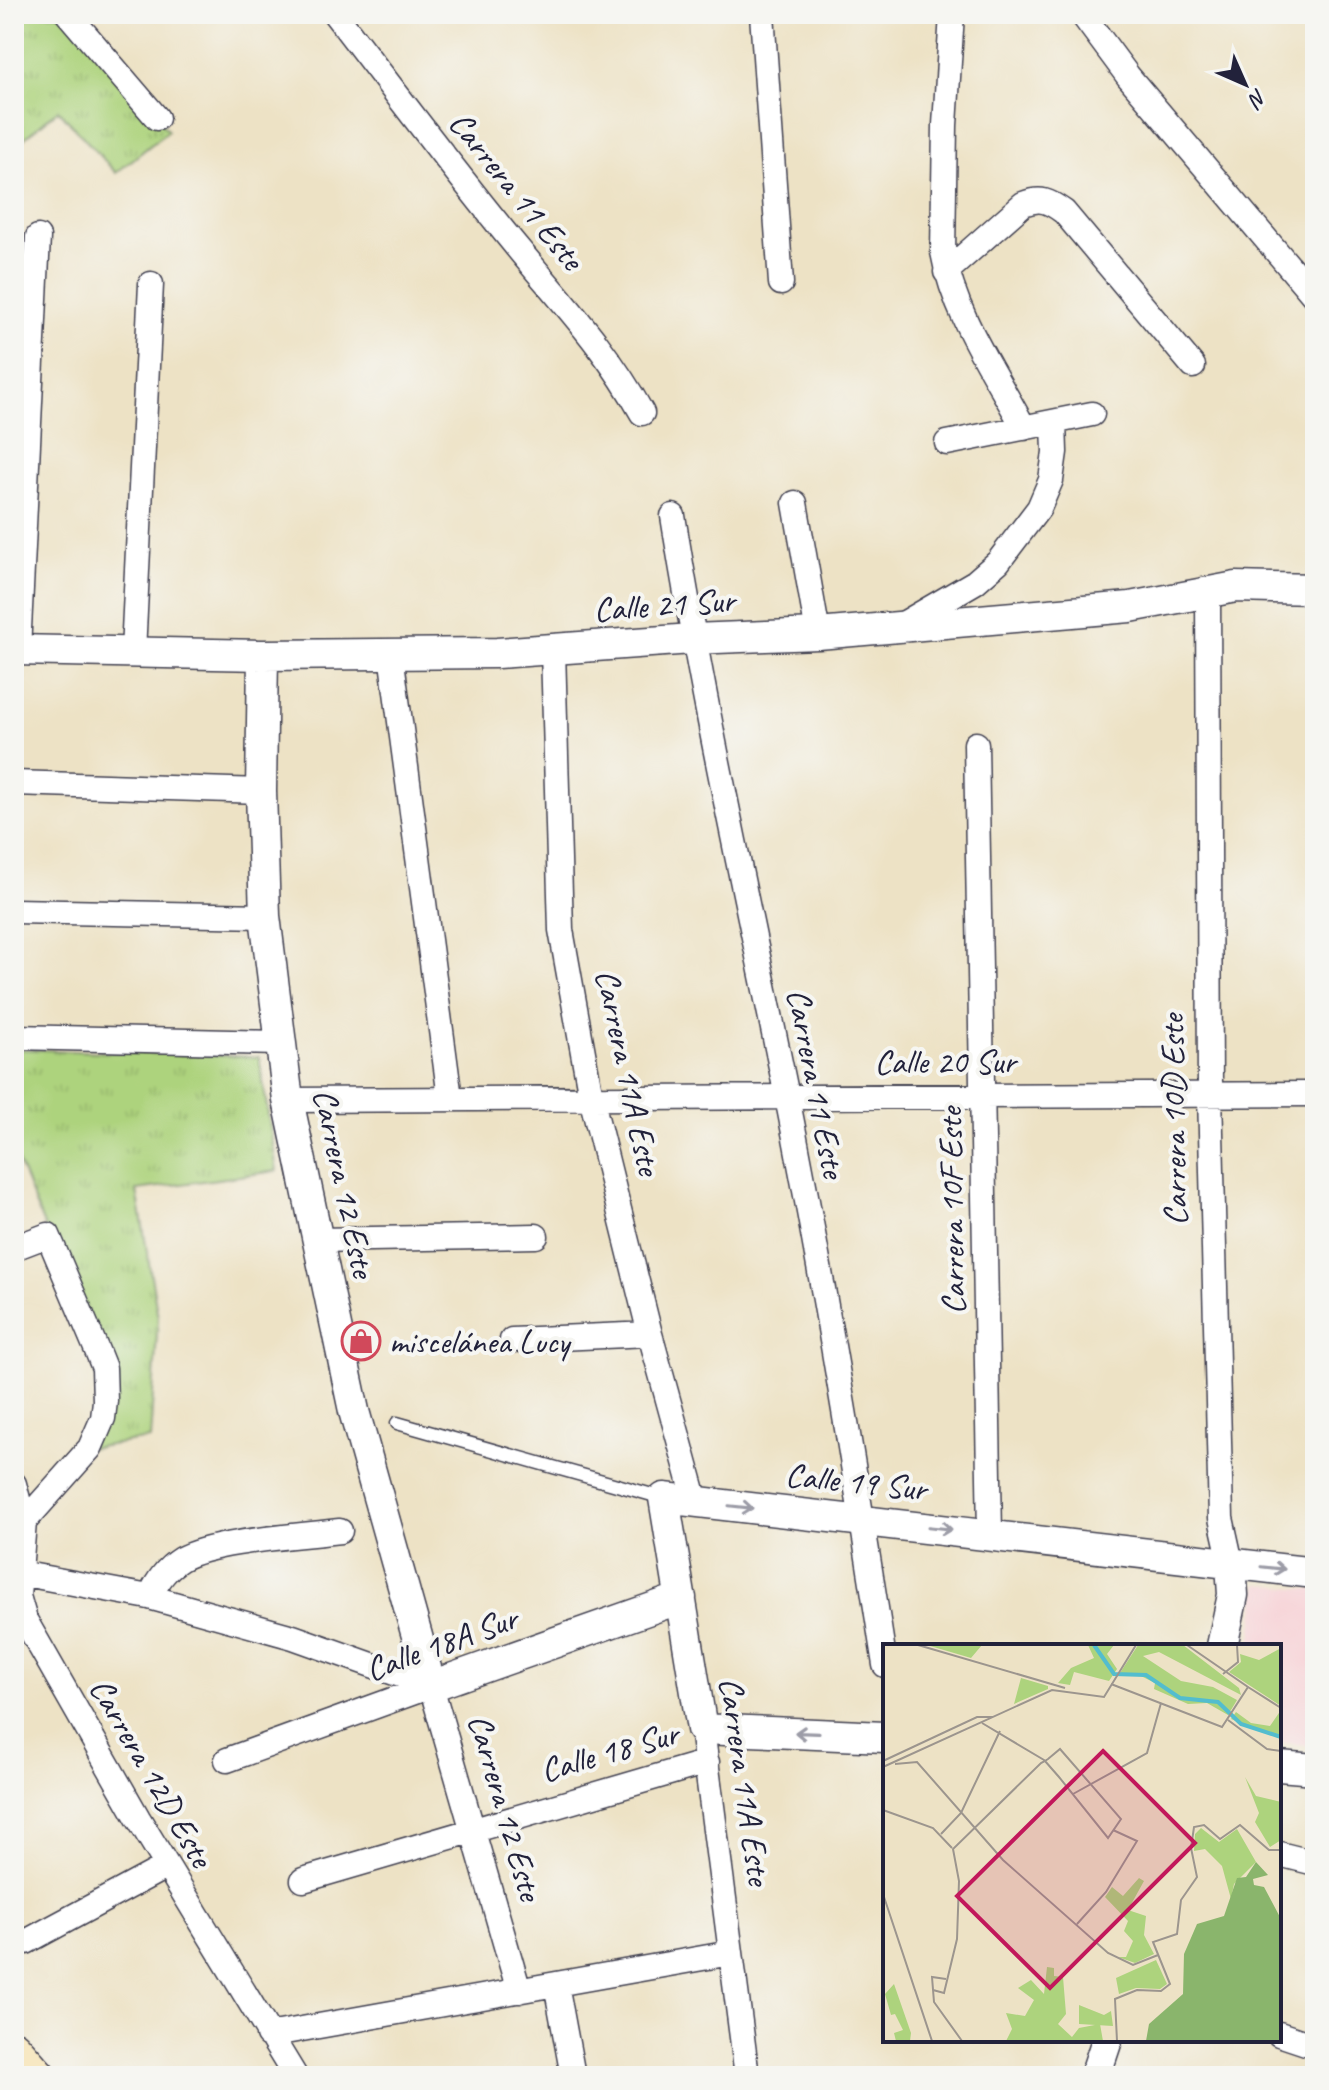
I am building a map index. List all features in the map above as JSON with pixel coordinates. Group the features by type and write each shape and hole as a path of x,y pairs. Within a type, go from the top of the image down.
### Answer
{"main road":[{"path":"14,2048 39,2076"}],"street":[{"path":"68,14 157,118"},
{"name":"Carrera 11 Este","path":"335,14 521,252 588,329 610,358 642,413"},
{"path":"762,14 781,283"},
{"path":"952,14 945,125 943,252 946,272 960,308 1024,428"},
{"path":"1082,14 1128,76 1315,297"},
{"path":"946,272 1023,204 1038,199 1050,202 1064,212 1193,366"},
{"path":"16,650 38,237"},
{"path":"133,652 151,284"},
{"path":"947,443 1092,414"},
{"path":"898,627 975,582 998,562 1039,508 1051,480 1055,452 1054,422"},
{"path":"795,503 818,634"},
{"name":"Carrera 11 Este","path":"673,516 692,639 787,1096 883,1652"},
{"name":"Calle 21 Sur","path":"16,650 263,655 497,653 692,639 818,634 1130,607 1208,591 1254,587 1315,589"},
{"name":"Carrera 10D Este","path":"1208,591 1210,1094 1221,1518 1231,1563 1233,1595 1222,1644"},
{"name":"Carrera 11A Este","path":"553,650 561,930 591,1097 696,1502"},
{"path":"391,654 450,1098"},
{"name":"Carrera 12 Este","path":"263,655 261,791 265,916 288,1100 354,1411 519,1991"},
{"name":"Carrera 10F Este","path":"976,744 990,1534"},
{"path":"14,783 261,791"},
{"path":"14,911 265,916"},
{"path":"14,1037 279,1043"},
{"name":"Calle 20 Sur","path":"288,1100 1315,1094"},
{"path":"14,1248 48,1235 104,1368 103,1418 90,1448 24,1522"},
{"path":"318,1240 536,1236"},
{"path":"512,1340 650,1334"},
{"name":"Carrera 12D Este","path":"14,1484 24,1522 24,1547 16,1571 18,1596 25,1620 167,1866 295,2076"},
{"name":"Carrera 11A Este","path":"664,1498 707,1762 747,2076"},
{"name":"Calle 19 Sur","path":"664,1498 1315,1573"},
{"path":"149,1597 160,1576 169,1568 202,1550 340,1531"},
{"path":"16,1571 149,1597 293,1637 431,1686"},
{"name":"Calle 18A Sur","path":"227,1760 681,1598"},
{"name":"Calle 18 Sur","path":"702,1729 883,1737"},
{"name":"Calle 18 Sur","path":"303,1880 707,1762"},
{"path":"1281,1766 1315,1769"},
{"path":"1281,1854 1315,1863"},
{"path":"26,1942 167,1866"},
{"path":"268,2035 731,1953"},
{"path":"556,1984 573,2076"},
{"path":"1281,2035 1315,2046"},
{"path":"1095,2076 1106,2042"}],"lane":[{"name":"Calle 19 Sur","path":"397,1423 664,1498"}],"shaded area":[{"path":"1258,1584 1315,1590 1315,1746 1281,1742 1281,1644 1251,1644"}],"green space":[{"path":"14,14 68,14 168,131 116,173 58,110 14,147"},
{"path":"14,1049 259,1057 277,1171 137,1190 158,1318 150,1439 90,1448 105,1401 48,1235 14,1152"}],"place":[{"name":"miscelánea Lucy","path":"361,1341"}]}
